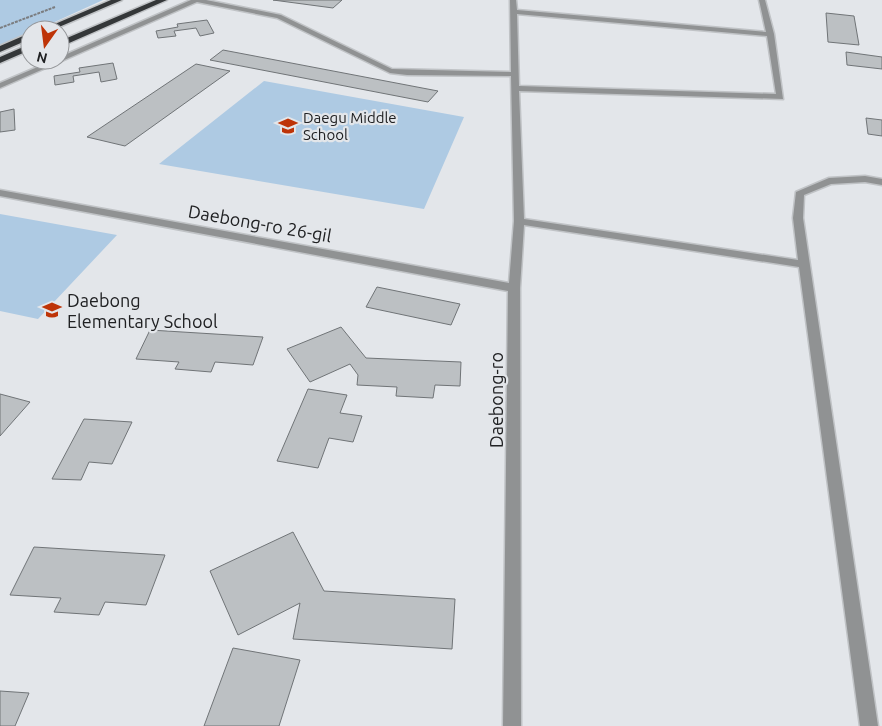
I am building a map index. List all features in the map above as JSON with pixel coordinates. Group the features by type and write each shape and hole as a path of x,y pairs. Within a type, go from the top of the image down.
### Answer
{"highway":[{"path":"59,20 103,0"},
{"path":"69,20 118,0"},
{"path":"70,30 140,0"},
{"path":"70,40 163,0"},
{"path":"0,49 20,40"},
{"path":"0,60 20,51"},
{"path":"0,70 20,61"}],"street":[{"path":"70,56 196,0 279,16 390,70 407,74 515,74"},
{"path":"515,88 780,97 770,34 762,0"},
{"path":"513,6 770,34"},
{"name":"Daebong-ro","path":"512,726 514,288 519,221 513,6"},
{"path":"0,86 37,70"},
{"path":"869,726 798,218 799,194 829,181 865,179 882,182"},
{"name":"Daebong-ro 26-gil","path":"0,193 514,288"},
{"path":"519,221 804,264"}],"path":[{"path":"0,28 56,7"}],"shaded area":[{"path":"0,0 103,0 59,20 20,20 20,39 0,49"},
{"path":"264,81 464,117 424,209 159,164"},
{"path":"0,214 117,235 38,319 0,311"}],"building":[{"path":"273,0 342,0 333,8"},
{"path":"826,13 854,16 859,45 828,42"},
{"path":"207,20 214,33 200,36 196,28 174,31 176,36 158,38 156,31 178,27 177,24"},
{"path":"223,50 438,91 428,102 210,60"},
{"path":"846,52 882,57 882,69 847,65"},
{"path":"113,63 117,79 101,82 99,72 73,76 74,82 55,85 54,76 80,72 79,68"},
{"path":"196,64 230,71 125,146 87,137"},
{"path":"14,109 15,130 0,132 0,112"},
{"path":"866,118 882,120 882,136 868,134"},
{"path":"377,287 460,304 451,325 366,307"},
{"path":"341,327 366,358 461,362 460,386 435,385 433,398 396,396 397,387 357,385 358,375 350,364 310,382 287,349"},
{"path":"150,330 263,337 253,365 215,362 211,372 175,369 179,362 136,359"},
{"path":"308,389 347,395 340,413 362,416 353,442 329,438 318,468 277,461"},
{"path":"0,394 30,402 0,436"},
{"path":"84,419 132,422 112,464 89,462 81,480 52,479"},
{"path":"293,532 324,591 455,599 452,649 293,639 300,603 238,635 210,571"},
{"path":"34,547 165,555 146,605 105,602 99,615 54,612 61,598 10,595"},
{"path":"233,648 300,660 279,726 204,726"},
{"path":"0,691 29,693 15,726 0,726"}],"place":[{"name":"Daegu Middle School","path":"288,126"},
{"name":"Daebong Elementary School","path":"52,310"}]}
